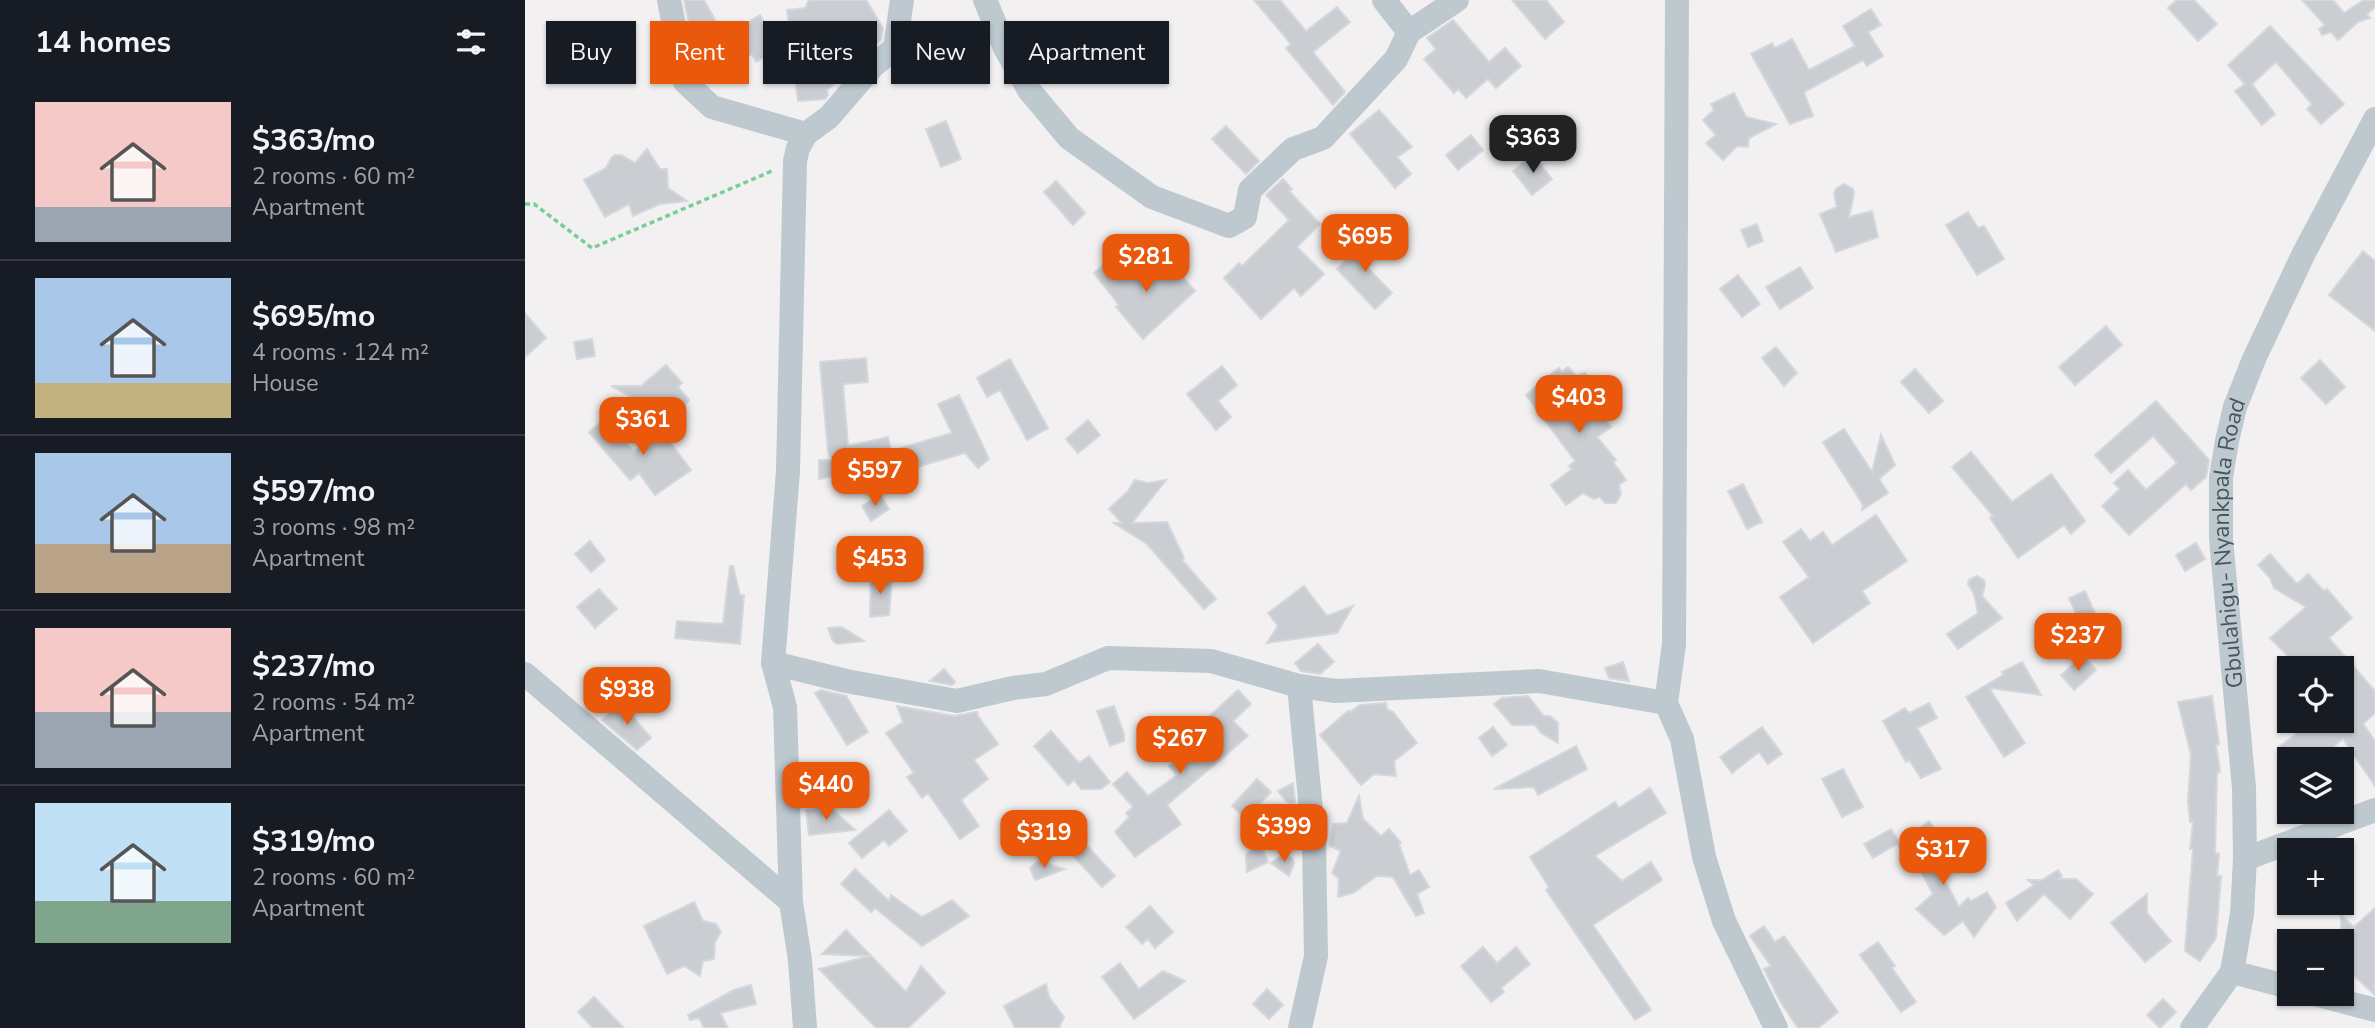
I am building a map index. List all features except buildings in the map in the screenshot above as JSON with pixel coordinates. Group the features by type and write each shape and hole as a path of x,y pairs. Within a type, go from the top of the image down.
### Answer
{"street":[{"path":"669,0 685,82 712,107 806,134"},
{"path":"805,1028 800,960 791,902 785,707 773,663 787,471 795,161 798,148 806,134 829,117 873,66 895,48 902,0"},
{"path":"985,0 1005,48 1029,90 1069,138 1152,197 1229,226 1245,217 1250,190 1293,149 1323,138 1397,59 1409,32 1457,0"},
{"path":"1384,0 1409,32"},
{"path":"1677,0 1674,644 1666,703 1682,739 1704,857 1724,921 1776,1028"},
{"name":"Gbulahigu- Nyankpala Road","path":"2192,1028 2232,972 2242,914 2245,859 2244,788 2221,539 2221,477 2227,441 2235,407 2254,359 2304,253 2375,119"},
{"path":"773,663 846,681 957,701 1013,688 1046,684 1108,658 1211,661 1299,686 1336,691 1539,681 1666,703"},
{"path":"525,674 791,902"},
{"path":"1299,686 1314,841 1316,956 1300,1028"},
{"path":"2245,859 2375,810"},
{"path":"2232,972 2277,985"},
{"path":"2354,1004 2375,1010"}],"path":[{"path":"525,204 534,204 592,248 795,161"}]}
